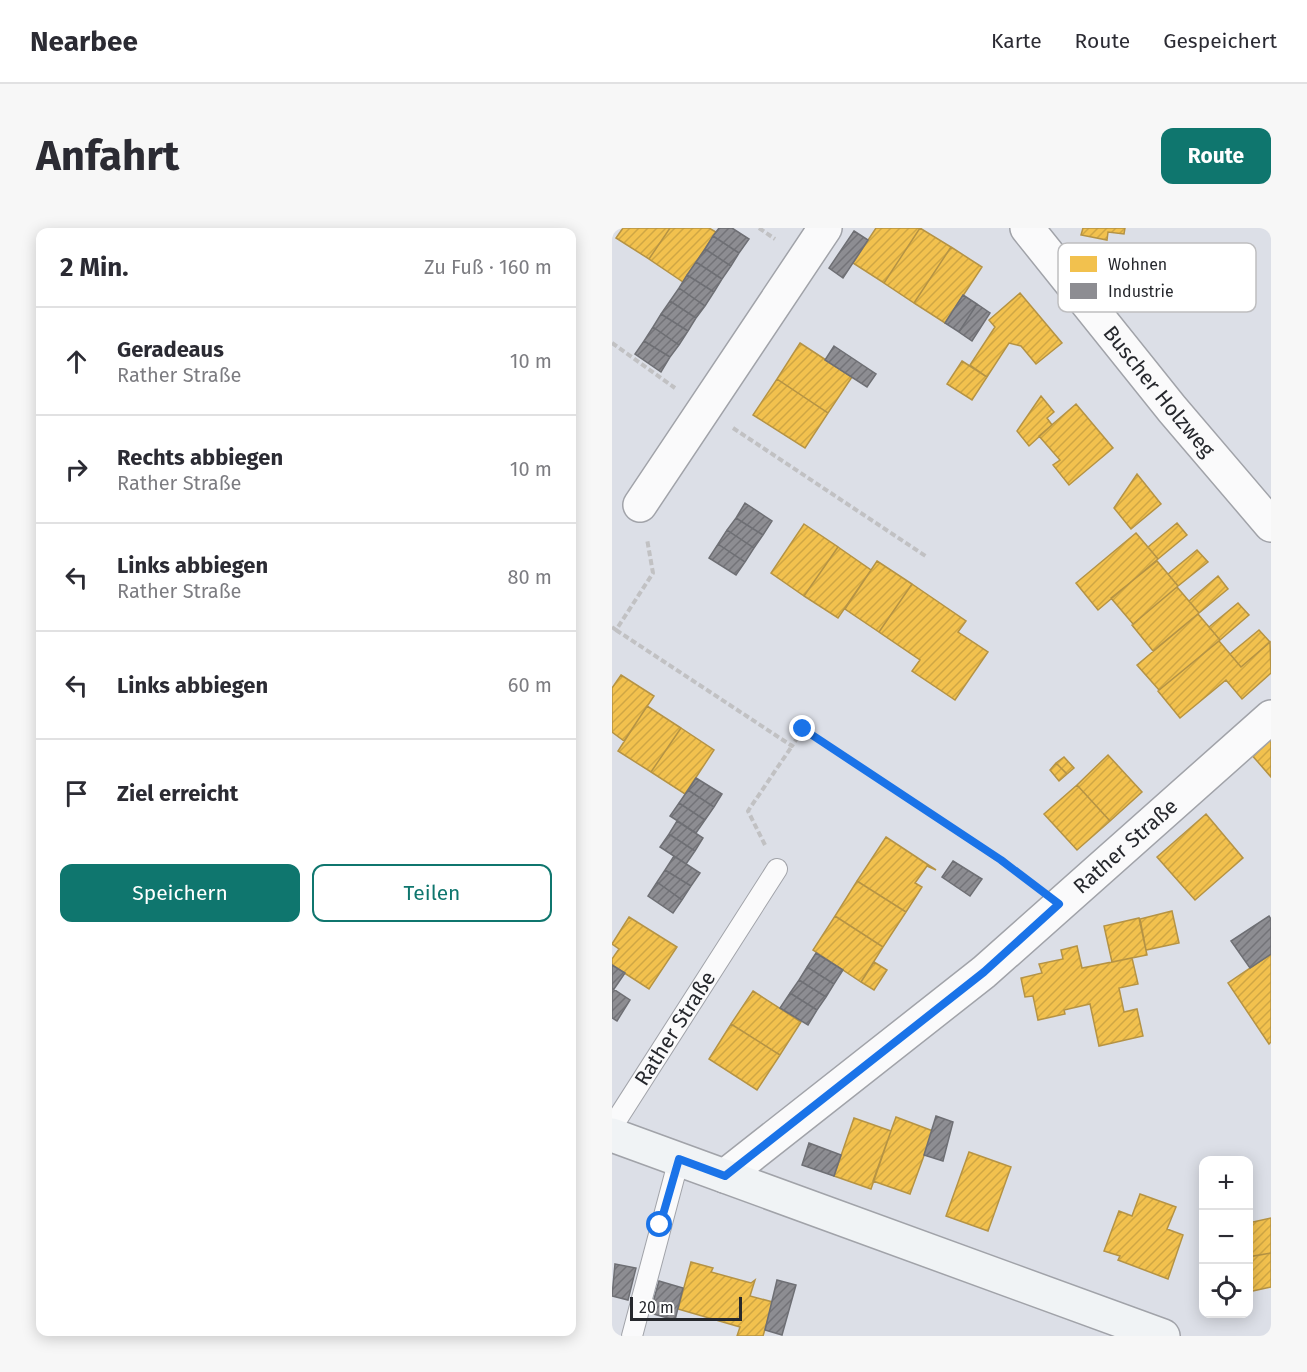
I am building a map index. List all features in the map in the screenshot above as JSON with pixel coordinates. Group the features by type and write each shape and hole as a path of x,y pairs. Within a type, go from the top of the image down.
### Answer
{"street":[{"path":"640,505 825,228"},
{"name":"Buscher Holzweg","path":"1027,228 1058,267"},
{"name":"Buscher Holzweg","path":"1094,312 1172,409 1271,525"},
{"name":"Rather Straße","path":"725,1176 984,972 1271,717"},
{"path":"612,1135 1163,1336"}],"lane":[{"name":"Rather Straße","path":"612,1127 777,869"},
{"path":"632,1336 679,1159"}],"path":[{"path":"612,343 704,408 927,557"},
{"path":"640,505 653,573 614,628 792,746"},
{"path":"777,869 748,811 803,729 1001,860 1059,904"}],"building: Wohnen":[{"path":"623,228 670,228 649,259 616,238"},
{"path":"670,228 709,228 716,232 683,282 649,259"},
{"path":"876,228 920,228 884,283 853,263"},
{"path":"920,228 951,247 914,303 884,283"},
{"path":"1083,228 1125,228 1124,234 1108,232 1107,240 1081,235"},
{"path":"951,247 982,267 945,323 914,303"},
{"path":"1020,293 1062,343 1036,364 1021,346 1009,343 987,377 970,365 995,327 989,320"},
{"path":"800,343 852,377 828,413 777,379"},
{"path":"962,361 987,377 972,400 947,384"},
{"path":"777,379 828,413 805,448 753,415"},
{"path":"1041,396 1054,412 1047,418 1052,425 1029,446 1017,431"},
{"path":"1076,404 1113,448 1069,485 1053,465 1060,460 1039,436"},
{"path":"1137,474 1161,504 1131,529 1114,508"},
{"path":"1177,523 1187,535 1158,559 1148,547"},
{"path":"804,524 838,547 804,596 771,573"},
{"path":"1136,533 1158,559 1098,610 1076,583"},
{"path":"838,547 871,570 838,618 804,596"},
{"path":"1197,550 1208,562 1178,586 1168,574"},
{"path":"877,561 912,584 879,632 845,609"},
{"path":"1157,561 1178,586 1133,624 1111,598"},
{"path":"1218,576 1228,589 1199,613 1189,601"},
{"path":"912,584 966,621 958,632 988,652 955,700 912,671 920,660 879,632"},
{"path":"1177,587 1199,613 1153,651 1132,625"},
{"path":"1238,603 1249,615 1220,640 1209,627"},
{"path":"1198,614 1220,640 1159,690 1137,665"},
{"path":"1259,630 1270,642 1241,667 1230,654"},
{"path":"1219,641 1241,667 1270,642 1271,673 1242,699 1226,680 1180,718 1158,691"},
{"path":"621,675 654,696 624,741 612,732 612,688"},
{"path":"647,706 681,728 651,772 618,751"},
{"path":"681,728 714,750 685,794 651,772"},
{"path":"1271,735 1271,777 1250,753"},
{"path":"1108,755 1142,792 1110,821 1077,785"},
{"path":"1064,757 1074,768 1067,774 1056,763"},
{"path":"1056,763 1067,774 1059,781 1050,770"},
{"path":"1077,785 1110,821 1077,850 1044,814"},
{"path":"1206,814 1243,858 1195,900 1157,857"},
{"path":"886,837 936,870 927,866 915,883 922,887 906,912 857,881"},
{"path":"857,881 906,912 883,947 835,916"},
{"path":"1172,911 1179,943 1146,950 1140,919"},
{"path":"835,916 883,947 861,982 813,950"},
{"path":"629,917 677,947 649,989 612,965 612,959 619,949 612,944"},
{"path":"1139,918 1147,955 1112,962 1104,926"},
{"path":"1077,946 1082,968 1132,958 1138,984 1119,988 1124,1012 1137,1009 1143,1036 1099,1046 1090,1004 1064,1010 1065,1014 1038,1020 1033,996 1025,997 1021,978 1042,973 1039,964 1063,959 1061,950"},
{"path":"1271,954 1271,1042 1269,1044 1228,983"},
{"path":"874,962 887,970 874,990 861,982"},
{"path":"753,991 801,1022 780,1055 731,1024"},
{"path":"731,1024 780,1055 757,1090 709,1059"},
{"path":"896,1117 933,1131 910,1194 873,1181"},
{"path":"854,1118 891,1131 871,1189 834,1176"},
{"path":"969,1152 1011,1167 988,1231 946,1216"},
{"path":"1140,1194 1176,1207 1167,1229 1183,1235 1168,1279 1118,1260 1120,1256 1104,1251 1119,1211 1132,1216"},
{"path":"1271,1218 1271,1253 1253,1256 1253,1222"},
{"path":"1271,1253 1271,1287 1253,1291 1253,1256"},
{"path":"691,1262 713,1268 711,1272 751,1283 755,1280 750,1296 773,1302 763,1336 737,1336 740,1327 678,1309"}],"building: Industrie":[{"path":"719,228 732,228 749,239 739,253 713,236"},
{"path":"854,231 868,240 843,278 829,268"},
{"path":"713,236 739,253 731,266 705,249"},
{"path":"705,249 731,266 722,279 696,262"},
{"path":"696,262 722,279 714,292 687,275"},
{"path":"687,275 714,292 705,306 679,288"},
{"path":"679,288 705,306 696,318 670,301"},
{"path":"963,295 977,304 959,332 945,323"},
{"path":"670,301 696,318 688,331 661,314"},
{"path":"977,304 990,313 972,341 959,332"},
{"path":"661,314 688,331 679,345 653,327"},
{"path":"653,327 679,345 670,357 644,341"},
{"path":"644,341 670,357 661,372 635,354"},
{"path":"834,346 876,374 867,387 825,360"},
{"path":"745,503 772,521 763,535 736,518"},
{"path":"736,518 763,535 754,548 727,530"},
{"path":"727,530 754,548 745,562 718,544"},
{"path":"718,544 745,562 736,575 709,558"},
{"path":"696,778 722,794 714,807 688,790"},
{"path":"688,790 714,807 705,820 679,803"},
{"path":"679,803 705,820 696,833 670,816"},
{"path":"677,821 703,838 695,851 669,834"},
{"path":"669,834 695,851 686,864 660,847"},
{"path":"674,856 700,873 691,886 665,870"},
{"path":"953,861 982,879 970,896 942,877"},
{"path":"665,870 691,886 682,900 657,882"},
{"path":"657,882 682,900 673,913 648,896"},
{"path":"1269,916 1271,919 1271,954 1250,968 1231,941"},
{"path":"816,953 843,970 834,984 807,967"},
{"path":"612,965 625,973 614,989 612,988"},
{"path":"807,967 834,984 826,997 799,980"},
{"path":"799,980 826,997 817,1010 790,993"},
{"path":"612,988 630,1000 617,1021 612,1018"},
{"path":"790,993 817,1010 808,1025 780,1008"},
{"path":"936,1116 953,1122 943,1161 924,1155"},
{"path":"809,1143 841,1155 834,1176 802,1165"},
{"path":"615,1264 636,1268 628,1300 612,1296"},
{"path":"777,1280 796,1285 782,1335 765,1330"},
{"path":"659,1281 683,1288 675,1320 650,1313"}],"route":[{"path":"660,1225 679,1159 725,1176 984,972 1059,904 1001,860 803,729"}]}
